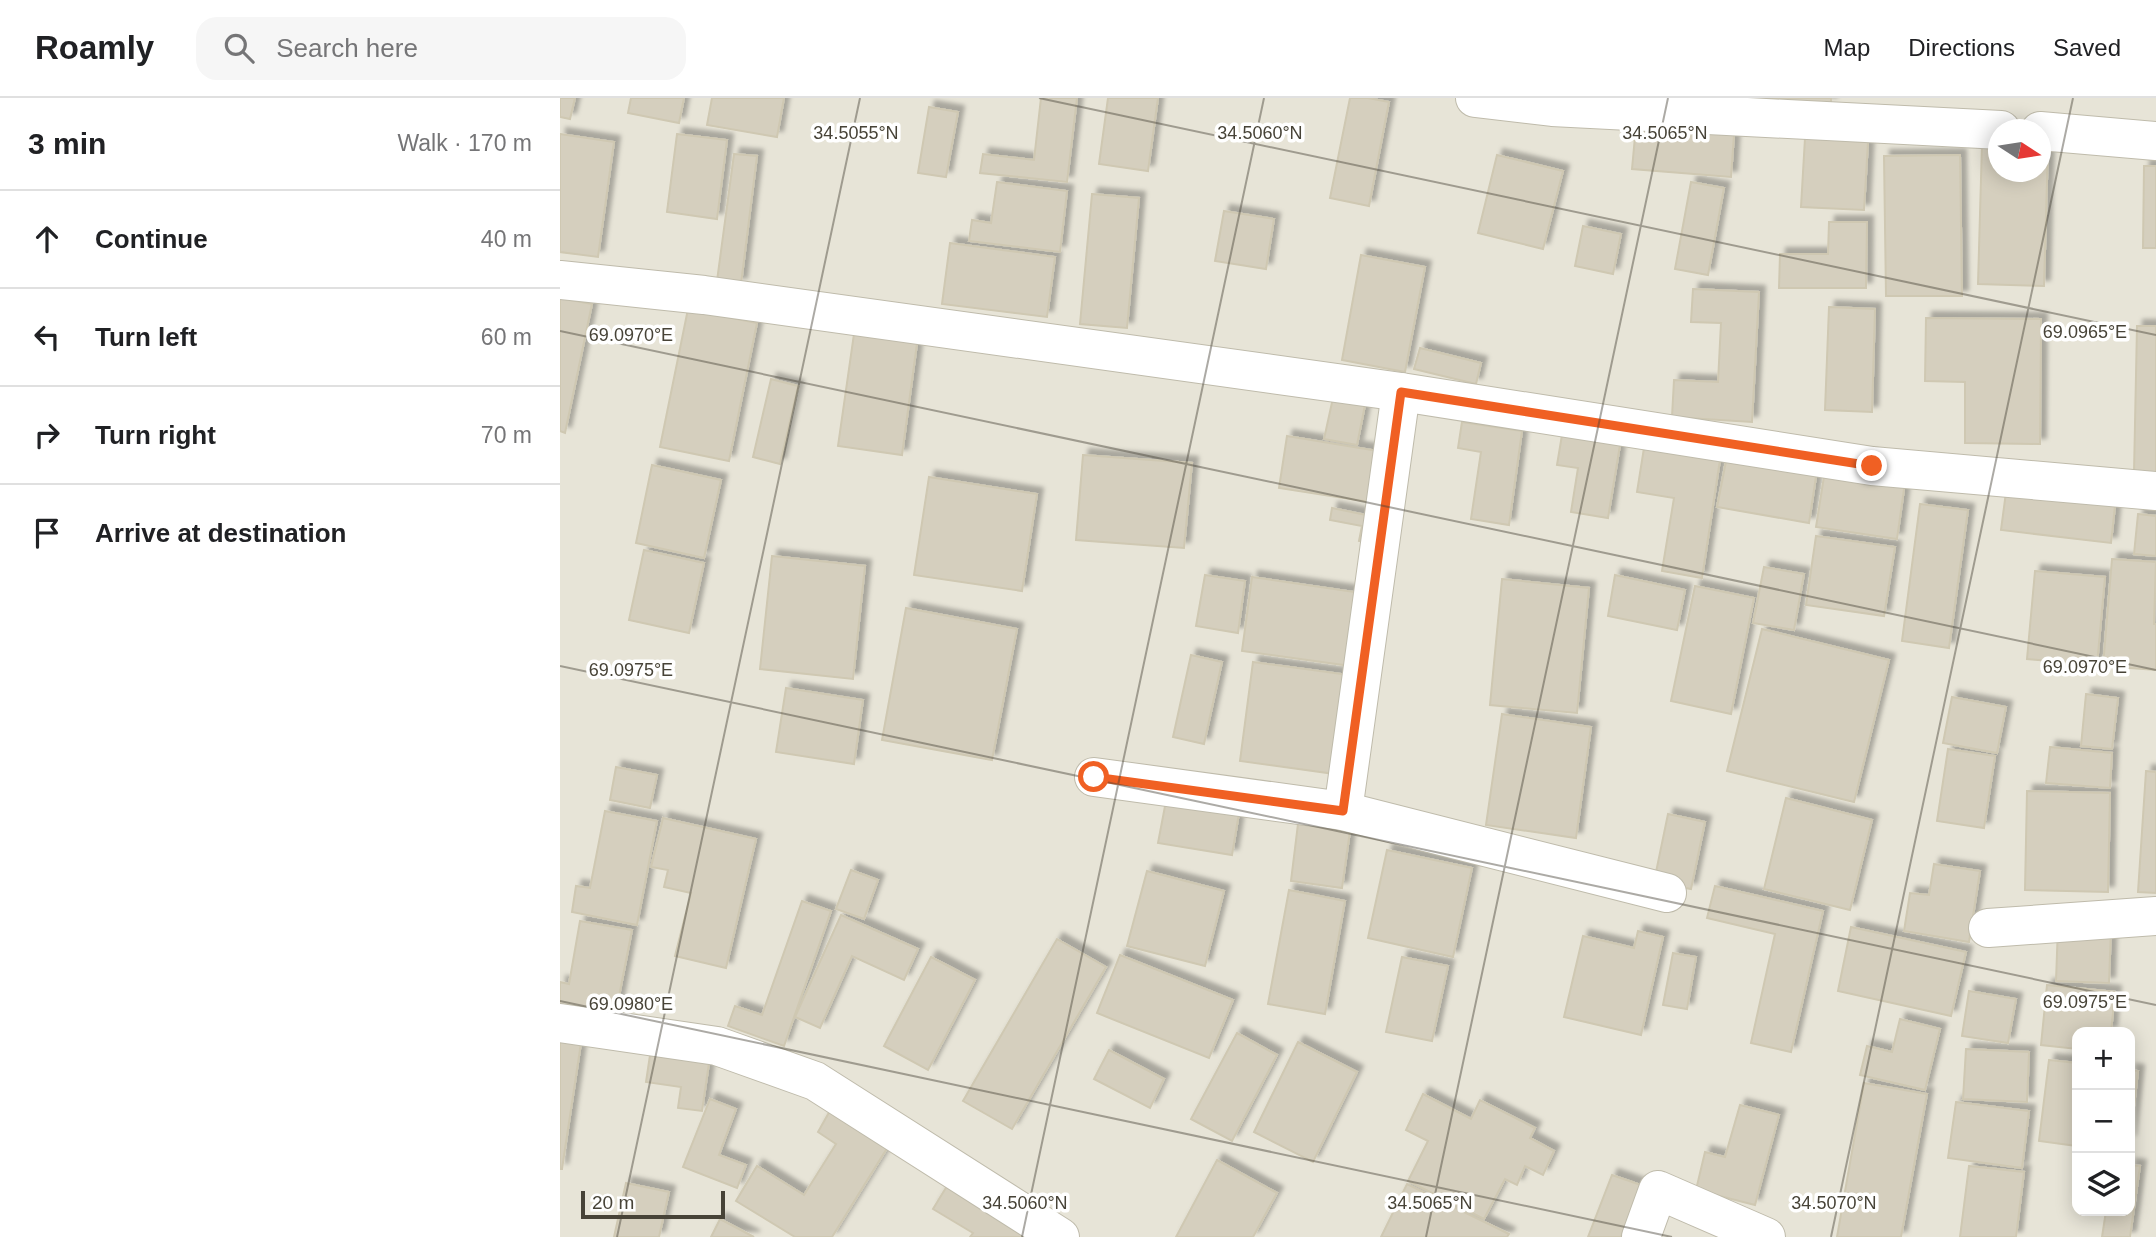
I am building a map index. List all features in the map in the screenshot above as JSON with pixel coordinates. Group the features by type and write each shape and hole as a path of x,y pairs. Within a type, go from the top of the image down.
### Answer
{"street":[{"path":"1475,98 1552,107 1988,129"},
{"path":"2051,132 2156,141"},
{"path":"560,279 705,295 1401,392 1872,466 2156,491"},
{"path":"1343,811 1401,392"},
{"path":"1094,777 1343,811 1667,893"},
{"path":"1988,928 2156,916"},
{"path":"560,1023 717,1046 815,1082 1060,1237"},
{"path":"1641,1237 1658,1190 1766,1237"}],"shaded area":[{"path":"560,98 2156,98 2156,1237 560,1237"}],"building":[{"path":"560,98 575,98 570,119 560,117"},
{"path":"631,98 684,98 679,123 628,113"},
{"path":"712,98 784,98 777,137 707,125"},
{"path":"1041,98 1077,98 1067,182 980,173 983,154 1034,160"},
{"path":"1108,98 1158,98 1148,171 1099,164"},
{"path":"1350,98 1389,102 1369,206 1330,198"},
{"path":"1741,98 1831,98 1831,103"},
{"path":"929,107 958,112 946,177 918,173"},
{"path":"1636,126 1734,135 1731,177 1632,169"},
{"path":"560,134 614,142 598,257 560,252"},
{"path":"677,134 727,140 717,219 667,212"},
{"path":"1805,138 1868,142 1864,210 1801,207"},
{"path":"1982,144 1988,144 1988,182 2047,182 2044,286 1978,284"},
{"path":"734,154 757,156 741,284 717,281"},
{"path":"1497,155 1563,171 1543,249 1478,233"},
{"path":"1960,155 1962,296 1886,296 1884,156"},
{"path":"2144,166 2156,166 2156,248 2143,248"},
{"path":"997,182 1067,191 1060,252 969,241 972,220 991,223"},
{"path":"1691,182 1724,188 1708,275 1675,269"},
{"path":"1092,194 1139,198 1127,328 1080,324"},
{"path":"1224,211 1274,219 1266,269 1215,261"},
{"path":"1829,222 1867,222 1866,288 1779,288 1780,254 1828,254"},
{"path":"1583,226 1621,234 1613,274 1575,266"},
{"path":"950,243 1055,257 1047,317 942,304"},
{"path":"1361,255 1425,267 1405,372 1342,360"},
{"path":"1693,289 1759,292 1752,422 1672,417 1674,380 1718,382 1721,323 1691,322"},
{"path":"560,298 592,304 565,433 560,431"},
{"path":"1829,307 1875,309 1872,412 1825,410"},
{"path":"688,309 757,323 729,461 660,447"},
{"path":"1926,318 2041,319 2040,444 1965,443 1965,382 1925,381"},
{"path":"2137,326 2156,326 2156,473 2134,473"},
{"path":"855,327 918,336 902,455 838,446"},
{"path":"1420,348 1481,363 1476,384 1414,369"},
{"path":"771,379 798,386 780,464 753,457"},
{"path":"1333,398 1365,405 1357,445 1324,439"},
{"path":"1462,422 1522,431 1509,525 1471,519 1481,452 1458,448"},
{"path":"1562,435 1620,445 1608,518 1571,512 1578,468 1557,465"},
{"path":"1287,436 1378,451 1370,502 1279,488"},
{"path":"1644,448 1720,460 1702,578 1662,571 1674,498 1637,492"},
{"path":"1083,455 1192,463 1184,548 1076,540"},
{"path":"1727,456 1817,470 1809,523 1717,507"},
{"path":"652,465 721,480 704,558 636,543"},
{"path":"1825,470 1905,482 1897,539 1816,527"},
{"path":"929,477 1037,494 1022,591 914,575"},
{"path":"2006,492 2115,506 2111,543 2001,530"},
{"path":"1920,504 1968,510 1949,648 1902,641"},
{"path":"1332,508 1376,517 1372,543 1359,541 1362,526 1330,520"},
{"path":"2138,514 2156,516 2156,556 2134,554"},
{"path":"1816,536 1895,547 1884,616 1806,605"},
{"path":"644,550 704,563 689,633 629,620"},
{"path":"772,556 865,566 853,679 760,669"},
{"path":"2112,559 2156,562 2156,670 2103,666"},
{"path":"1764,567 1804,574 1794,630 1753,623"},
{"path":"2035,571 2105,577 2097,665 2027,659"},
{"path":"1205,575 1245,581 1238,633 1196,626"},
{"path":"1615,575 1685,590 1677,630 1608,616"},
{"path":"1252,577 1368,594 1358,667 1242,651"},
{"path":"1502,579 1589,588 1577,713 1490,705"},
{"path":"1695,586 1754,598 1731,714 1671,701"},
{"path":"906,608 1017,629 992,760 882,740"},
{"path":"1762,629 1889,660 1854,802 1727,771"},
{"path":"1191,655 1222,662 1204,744 1173,737"},
{"path":"1253,662 1349,675 1335,774 1240,761"},
{"path":"786,688 863,700 854,764 776,752"},
{"path":"2086,694 2118,698 2112,749 2081,746"},
{"path":"1952,697 2006,707 1997,753 1943,743"},
{"path":"1502,714 1591,727 1576,838 1486,825"},
{"path":"2050,747 2112,753 2110,788 2046,783"},
{"path":"1948,749 1995,756 1984,828 1937,821"},
{"path":"616,767 657,775 650,808 610,800"},
{"path":"2146,771 2156,772 2156,893 2138,892"},
{"path":"2027,791 2110,793 2108,892 2025,890"},
{"path":"1786,798 1872,820 1850,910 1764,889"},
{"path":"1166,801 1239,813 1232,855 1158,843"},
{"path":"605,811 657,821 637,925 572,912 576,886 590,888"},
{"path":"1668,814 1705,822 1691,889 1654,882"},
{"path":"663,818 756,839 726,968 675,956 691,893 664,887 668,870 651,867"},
{"path":"1298,824 1350,831 1342,888 1291,881"},
{"path":"1387,850 1472,868 1453,957 1368,938"},
{"path":"1934,864 1980,871 1969,942 1904,931 1910,893 1929,895"},
{"path":"851,870 878,880 864,919 836,909"},
{"path":"1147,871 1224,891 1205,966 1127,946"},
{"path":"1715,886 1823,911 1791,1052 1751,1043 1775,934 1707,918"},
{"path":"1289,890 1345,901 1325,1014 1268,1004"},
{"path":"802,901 831,911 784,1046 728,1026 735,1006 762,1015"},
{"path":"841,915 918,949 904,980 852,956 820,1028 795,1017"},
{"path":"580,921 632,930 614,1022 560,1012 560,982 569,984"},
{"path":"2058,926 2111,928 2109,983 2056,981"},
{"path":"1851,927 1966,952 1951,1016 1838,991"},
{"path":"1638,931 1663,937 1641,1035 1564,1017 1583,936 1634,948"},
{"path":"1057,939 1106,967 1012,1129 963,1101"},
{"path":"1673,953 1696,957 1687,1009 1663,1005"},
{"path":"1120,955 1233,1000 1209,1058 1097,1013"},
{"path":"931,957 975,980 928,1070 884,1046"},
{"path":"1402,957 1448,966 1432,1041 1386,1032"},
{"path":"2047,985 2115,992 2112,1027 2072,1027 2072,1048 2041,1045"},
{"path":"1969,991 2016,999 2008,1043 1962,1036"},
{"path":"1900,1019 1940,1029 1925,1090 1860,1075 1867,1046 1892,1052"},
{"path":"1237,1033 1277,1055 1232,1141 1191,1119"},
{"path":"560,1040 581,1043 562,1169 560,1169"},
{"path":"1298,1042 1357,1072 1313,1162 1254,1132"},
{"path":"1966,1049 2029,1052 2027,1102 1963,1099"},
{"path":"1109,1050 1164,1079 1150,1108 1094,1079"},
{"path":"650,1055 709,1063 702,1111 678,1108 681,1087 646,1082"},
{"path":"2049,1060 2072,1062 2072,1145 2039,1141"},
{"path":"2135,1071 2138,1071 2135,1098"},
{"path":"1864,1083 1927,1094 1901,1237 1837,1237"},
{"path":"1423,1094 1471,1119 1480,1100 1535,1128 1530,1138 1554,1151 1543,1175 1525,1166 1517,1185 1505,1179 1484,1219 1408,1181 1428,1141 1406,1130"},
{"path":"710,1099 736,1109 719,1155 746,1165 737,1188 683,1167"},
{"path":"1956,1102 2029,1111 2022,1168 1948,1158"},
{"path":"1740,1105 1779,1115 1755,1205 1696,1190 1705,1152 1725,1157"},
{"path":"831,1109 889,1145 832,1237 795,1237 736,1201 757,1166 804,1195 836,1144 818,1132"},
{"path":"1217,1160 1277,1193 1253,1237 1176,1237"},
{"path":"1969,1166 2024,1172 2016,1237 1960,1237"},
{"path":"2135,1166 2140,1166 2135,1202"},
{"path":"1612,1175 1641,1185 1621,1237 1588,1237"},
{"path":"626,1183 669,1192 659,1237 614,1237"},
{"path":"1407,1184 1509,1234 1507,1237 1381,1237"},
{"path":"947,1186 1031,1237 970,1237 973,1233 933,1209"},
{"path":"2105,1216 2133,1216 2130,1237 2102,1237"},
{"path":"720,1219 754,1237 711,1237"}],"route":[{"path":"1094,777 1343,811 1401,392 1872,466"}]}
